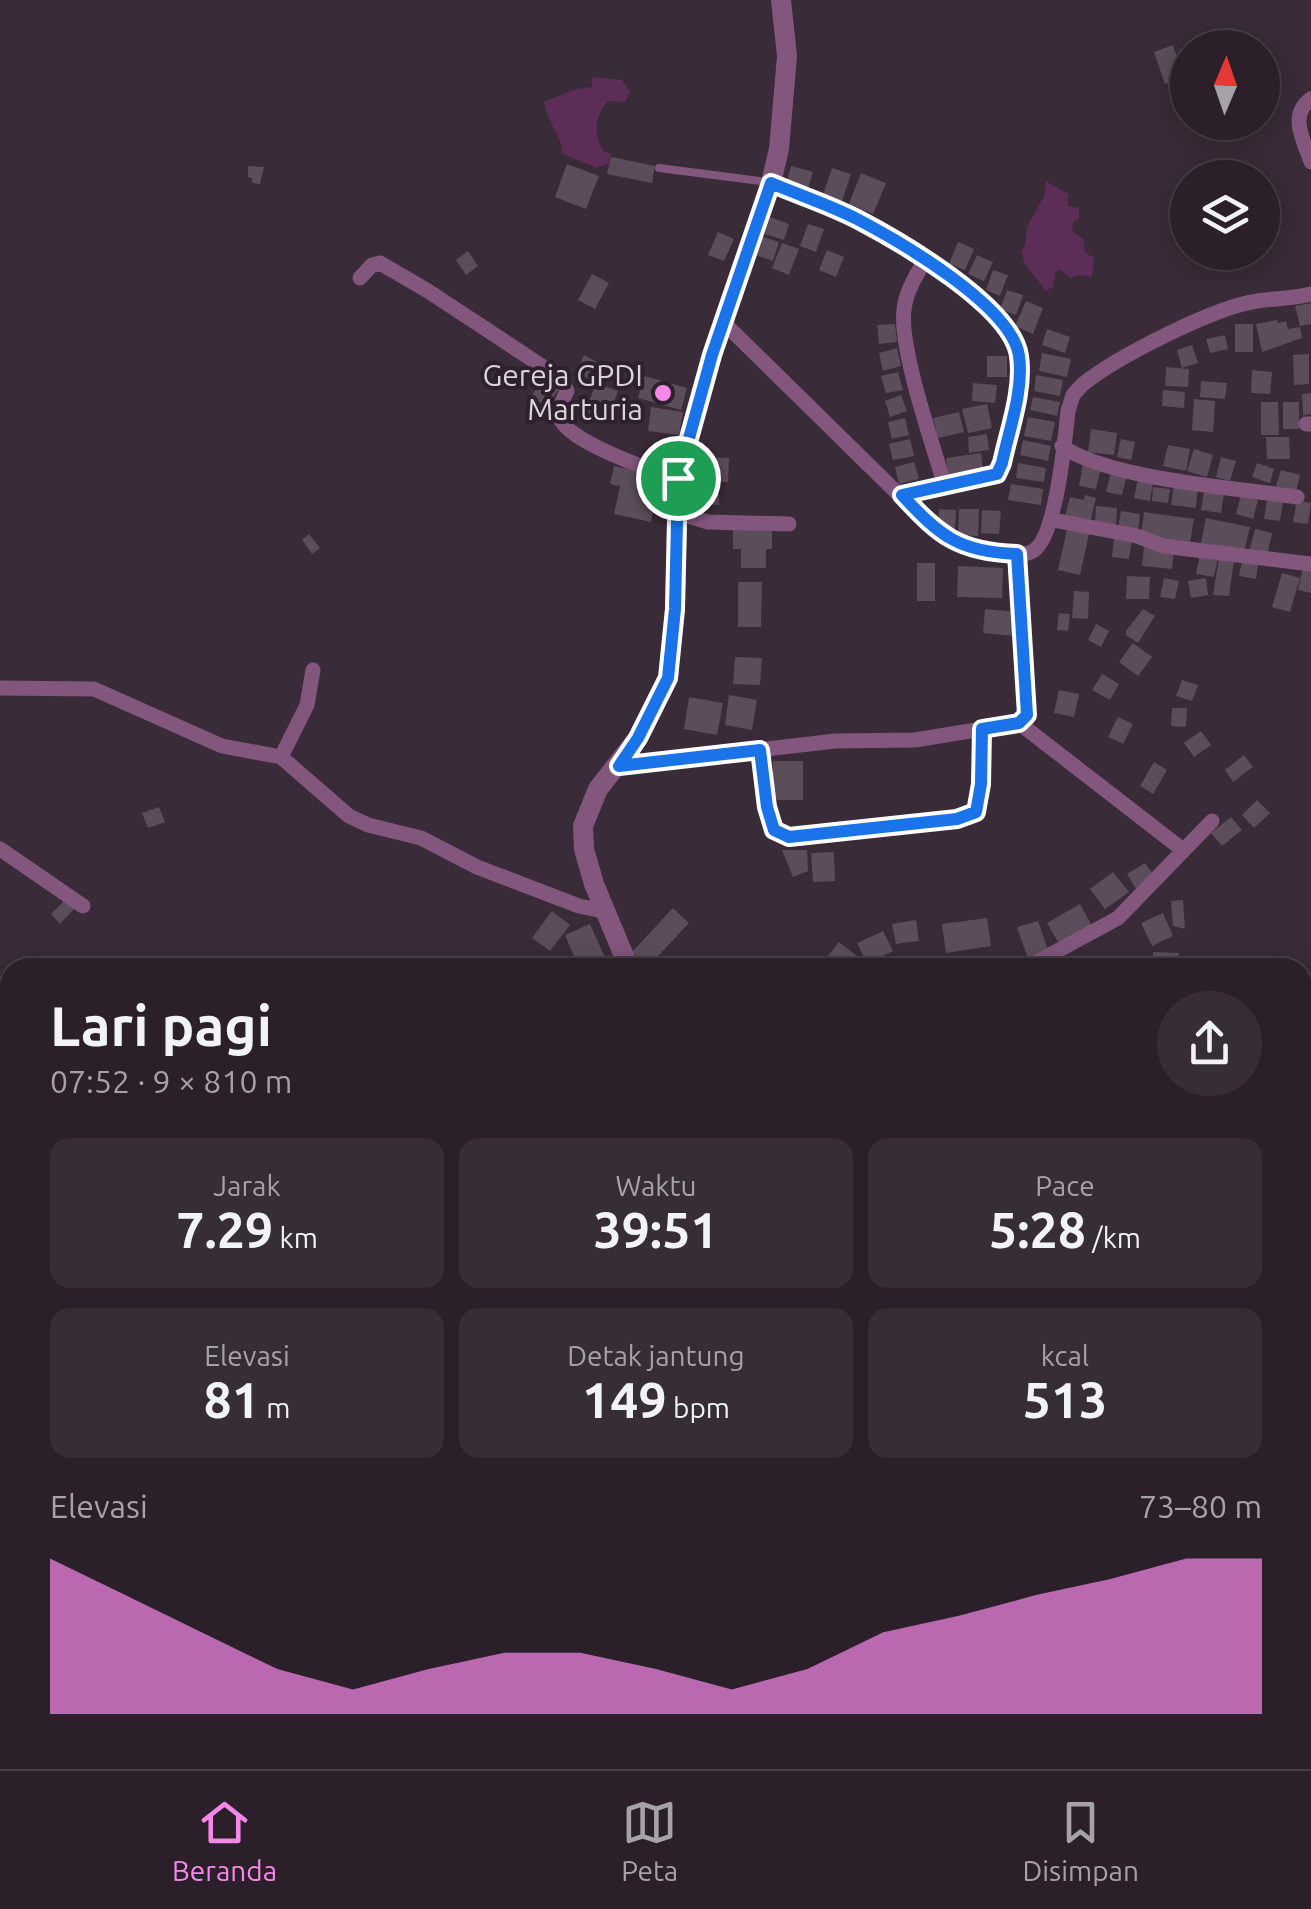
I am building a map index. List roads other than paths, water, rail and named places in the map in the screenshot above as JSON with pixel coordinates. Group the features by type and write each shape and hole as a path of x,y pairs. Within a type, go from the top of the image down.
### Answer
{"street":[{"path":"625,958 604,911 584,849 583,826 598,789 638,738 668,678 678,478 702,387 771,183 785,93 787,56 781,0"},
{"path":"1311,99 1303,105 1298,122 1311,162"},
{"path":"771,183 856,218 961,284 989,308 1019,352 1020,375 1000,470 991,478 902,495"},
{"path":"925,260 907,293 903,315 910,362 945,486"},
{"path":"360,278 372,265 380,263 428,291 560,378 567,391 558,413 571,431 626,462 678,478"},
{"path":"724,323 938,532 974,548 1017,554 1033,551 1053,520 1073,396 1094,376 1179,329 1254,302 1311,294"},
{"path":"1062,446 1126,470 1297,497"},
{"path":"678,514 708,522 789,524"},
{"path":"1053,520 1137,536 1163,546 1311,564"},
{"path":"619,766 835,742 914,740 1019,723 1027,715 1017,554"},
{"path":"281,757 306,705 313,670"},
{"path":"0,688 94,689 222,746 281,757 348,816 388,832 421,838 477,867 579,906 604,911"},
{"path":"1019,723 1184,850"},
{"path":"760,750 774,830 789,837 957,819 976,812 982,729"},
{"path":"1044,958 1118,918 1212,821"},
{"path":"0,849 83,906"}],"lane":[{"path":"659,168 771,183"}],"place":[{"name":"Gereja GPDI Marturia","path":"663,393"}]}
